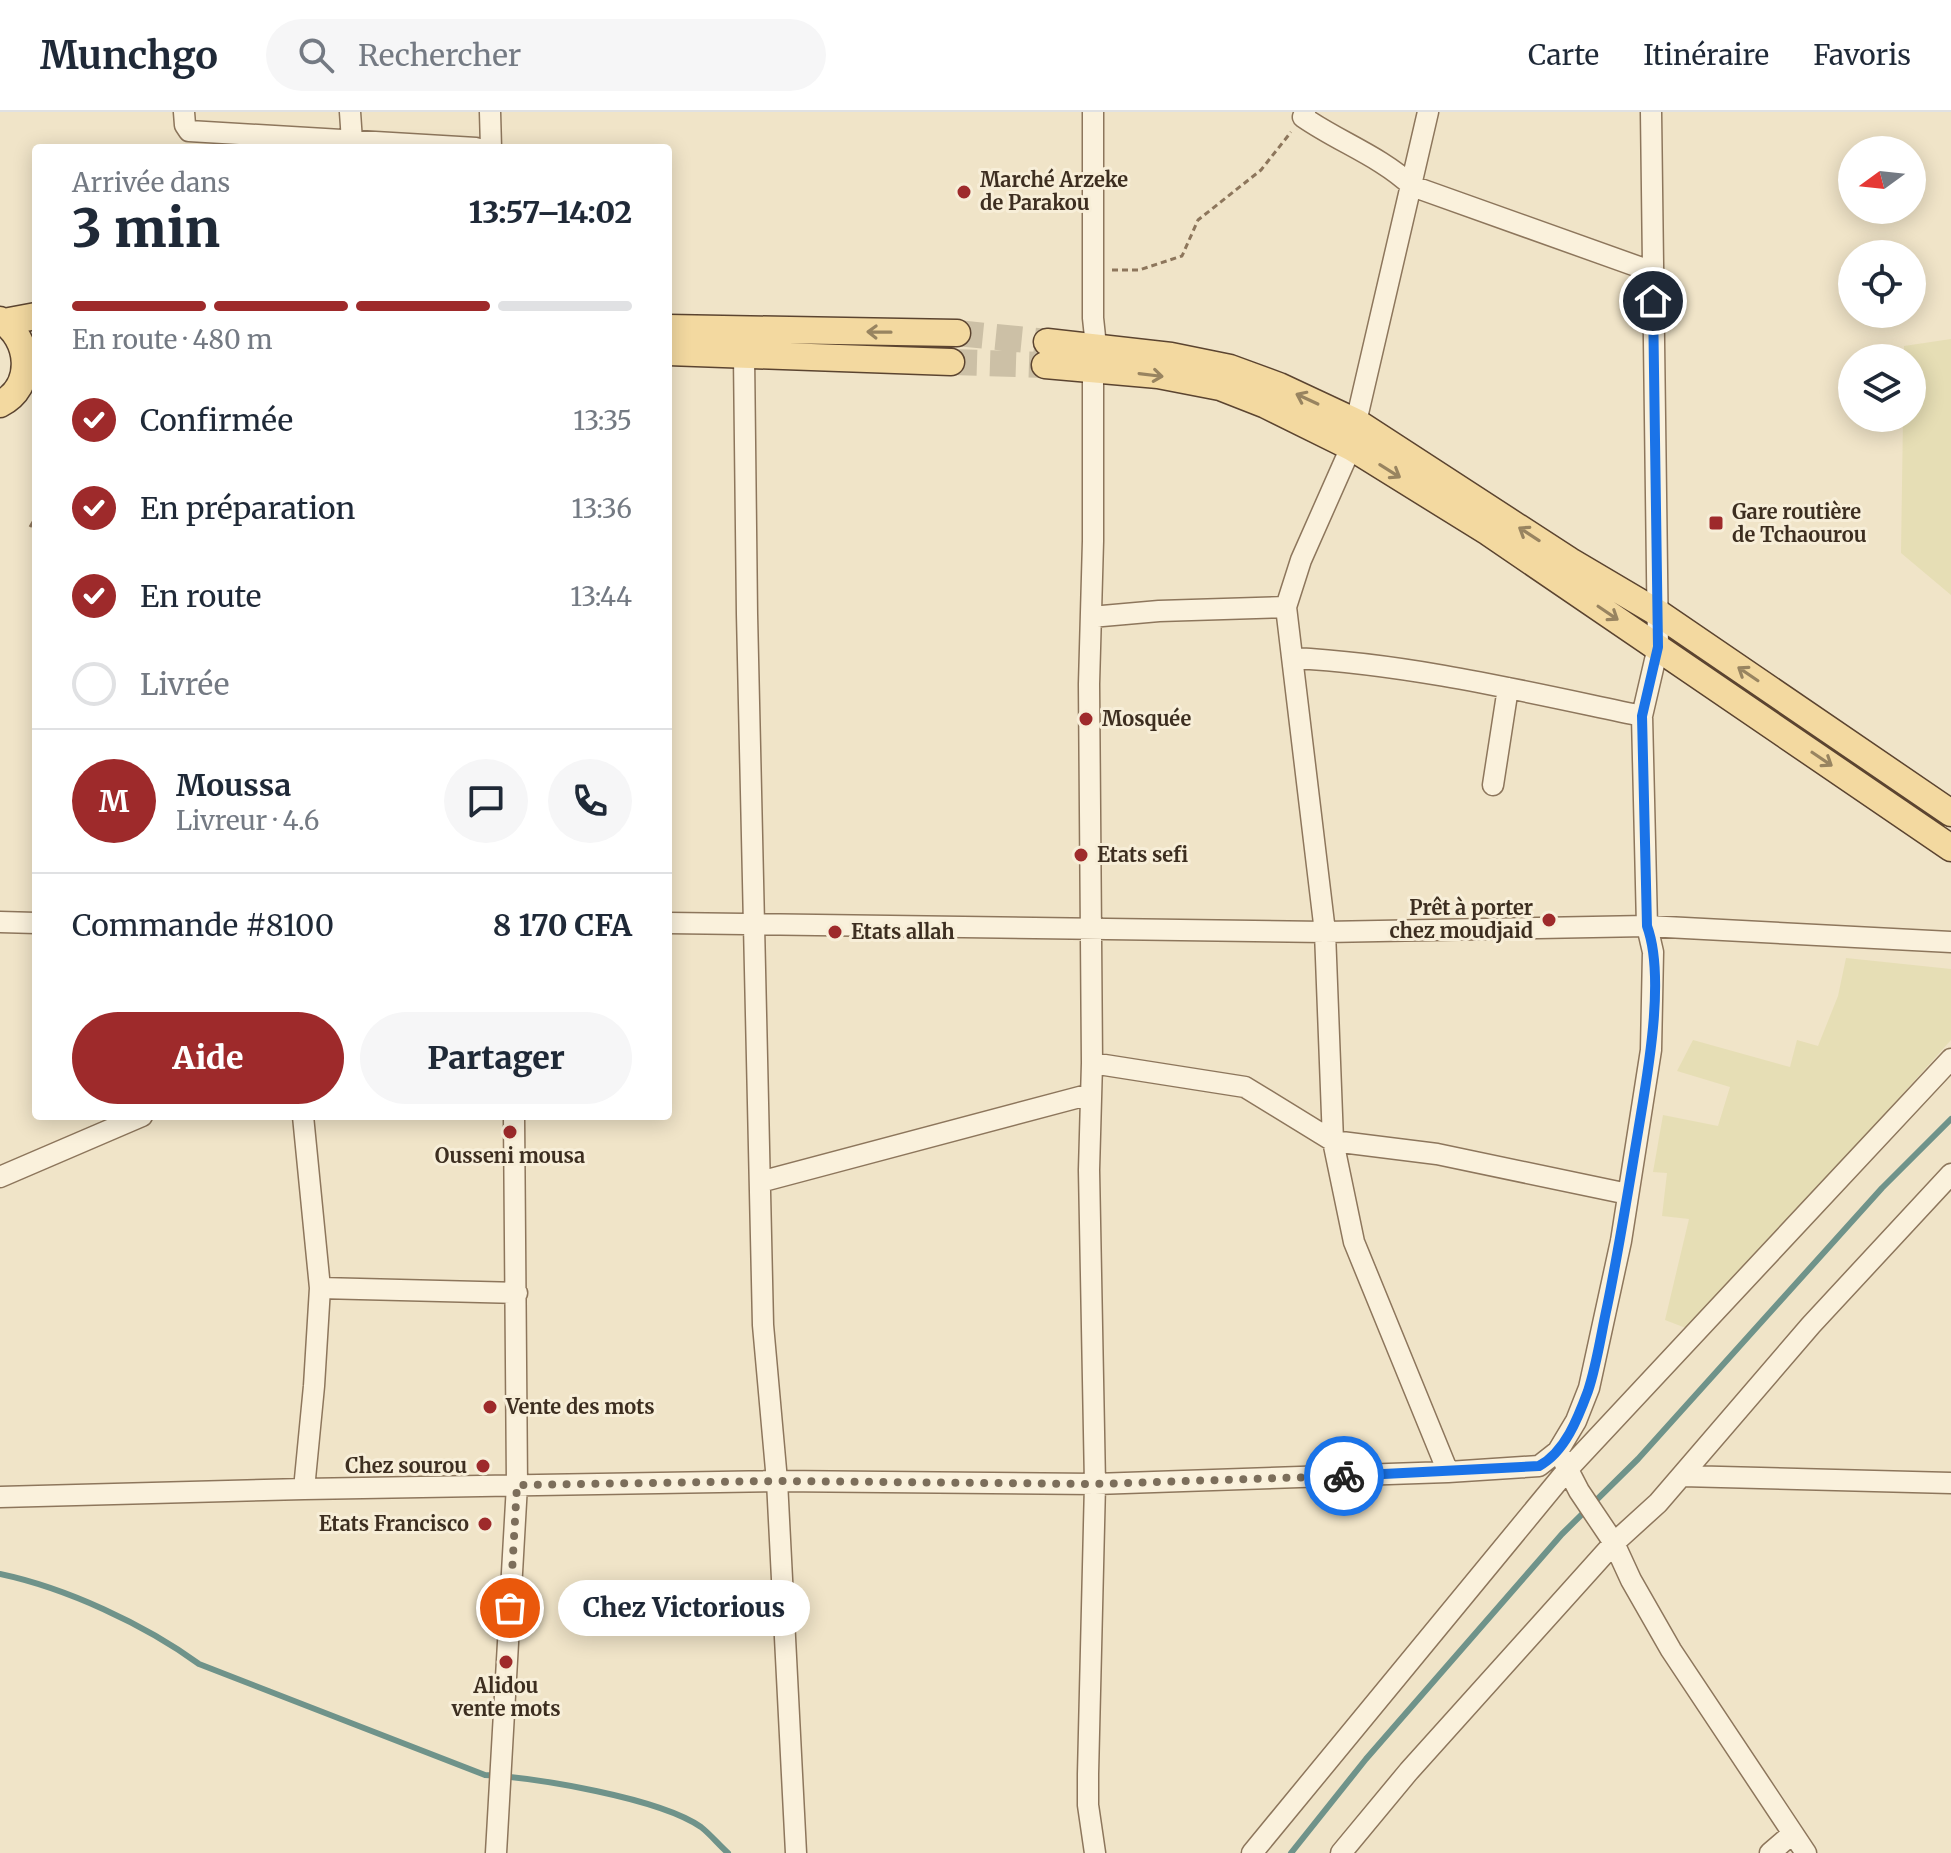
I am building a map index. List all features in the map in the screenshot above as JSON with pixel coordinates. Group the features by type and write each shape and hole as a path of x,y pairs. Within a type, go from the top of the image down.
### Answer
{"main road":[{"path":"2,321 32,317"},
{"path":"0,404 18,387 31,368 17,335 2,321"},
{"path":"672,328 957,333"},
{"path":"672,352 951,362"},
{"path":"1046,353 1094,357 1158,375 1220,387 1353,434 1658,613 1951,813"},
{"path":"1353,434 1488,532 1951,848"}],"street":[{"path":"184,112 189,131 405,144"},
{"path":"350,112 352,141"},
{"path":"490,112 491,144"},
{"path":"1093,112 1092,1063 1089,1170 1095,1484 1088,1774 1095,1853"},
{"path":"1428,112 1353,434 1301,560 1286,607 1325,932 1333,1141 1354,1242 1448,1472"},
{"path":"1651,112 1658,647 1642,716 1647,926 1653,952 1651,1050 1621,1241 1589,1388 1563,1460 1579,1491 1614,1543 1671,1650 1806,1853"},
{"path":"1304,114 1329,134 1387,164 1412,186 1653,272"},
{"path":"744,356 763,1325 777,1481 796,1853"},
{"path":"1091,617 1159,611 1286,607"},
{"path":"1293,658 1357,662 1508,688 1642,716"},
{"path":"1493,785 1508,688"},
{"path":"0,922 32,923"},
{"path":"672,923 754,927 1325,932 1647,926 1951,942"},
{"path":"1252,1853 1563,1460 1951,1059"},
{"path":"1092,1063 1245,1087 1333,1141 1437,1154 1628,1194"},
{"path":"760,1182 1091,1094"},
{"path":"0,1177 133,1120"},
{"path":"303,1120 320,1288 304,1489"},
{"path":"496,1853 517,1485 514,1120"},
{"path":"1341,1853 1409,1771 1614,1543 1658,1503 1811,1325 1951,1174"},
{"path":"320,1288 517,1293"},
{"path":"0,1497 777,1481 1095,1484 1530,1468 1563,1460"},
{"path":"1682,1476 1951,1483"},
{"path":"1770,1853 1792,1834"}],"path":[{"path":"1093,270 1139,270 1182,256 1198,220 1261,170 1304,114"}],"shaded area":[{"path":"1951,339 1951,595 1901,553 1903,432 1926,432 1926,344 1917,344"},
{"path":"1846,958 1951,969 1951,1040 1691,1330 1665,1320 1689,1219 1662,1216 1667,1173 1653,1172 1663,1115 1718,1126 1730,1087 1677,1071 1693,1040 1790,1067 1797,1040 1818,1046 1838,996"}],"waterway":[{"path":"1291,1853 1366,1759 1562,1534 1638,1459 1882,1188 1951,1119"},
{"path":"0,1574 51,1588 104,1609 154,1635 199,1664 485,1775 597,1791 657,1807 701,1827 728,1853"}],"tunnel":[{"path":"957,333 1047,342"},
{"path":"951,362 1045,365"}],"way so far":[{"path":"510,1608 517,1485 777,1481 1095,1484 1344,1476"}],"place":[{"name":"Marché Arzeke de Parakou","path":"964,192"},
{"name":"Gare routière de Tchaourou","path":"1716,523"},
{"name":"Mosquée","path":"1086,719"},
{"name":"Etats sefi","path":"1081,855"},
{"name":"Prêt à porter chez moudjaid","path":"1549,920"},
{"name":"Etats allah","path":"835,932"},
{"name":"Ousseni mousa","path":"510,1132"},
{"name":"Vente des mots","path":"490,1407"},
{"name":"Chez sourou","path":"483,1466"},
{"name":"Etats Francisco","path":"485,1524"},
{"name":"Chez Victorious","path":"510,1608"},
{"name":"Alidou vente mots","path":"506,1662"}],"route":[{"path":"1344,1476 1539,1466 1558,1451 1576,1421 1589,1388 1621,1241 1651,1050 1654,983 1652,938 1647,926 1642,716 1658,647 1653,301"}]}
